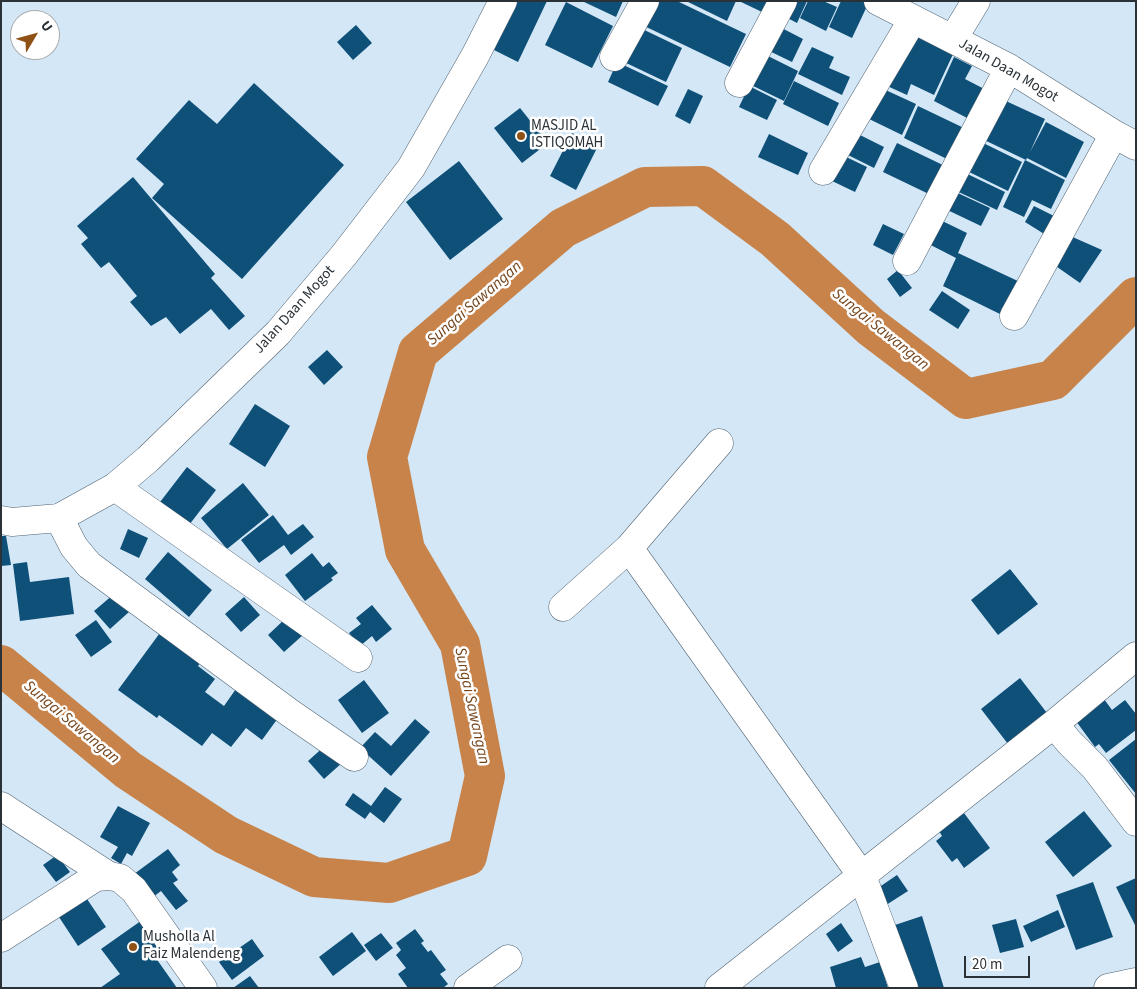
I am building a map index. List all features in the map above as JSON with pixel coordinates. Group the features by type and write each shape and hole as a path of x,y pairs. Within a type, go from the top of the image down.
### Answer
{"street":[{"name":"Jalan Daan Mogot","path":"1,520 12,522 59,518 115,486 148,459 278,333 344,256 411,168 475,56 503,1"},
{"path":"614,57 646,1"},
{"path":"739,83 783,1"},
{"name":"Jalan Daan Mogot","path":"878,1 1009,68 1125,140"},
{"path":"953,39 976,1"},
{"path":"823,171 913,19"},
{"path":"907,261 1009,68"},
{"path":"1014,316 1125,140"},
{"path":"563,607 629,548 719,443"},
{"path":"115,486 358,658"},
{"path":"59,518 74,547 89,565 290,713 354,757"},
{"path":"629,548 862,876 904,988"},
{"path":"719,988 1054,724 1136,656"},
{"path":"1054,724 1095,768 1136,822"},
{"path":"1,806 109,876"},
{"path":"1,938 86,882 96,877 109,876 120,878 134,890 203,988"},
{"path":"468,988 508,959"},
{"path":"1108,988 1136,982"}],"building":[{"path":"517,1 547,1 518,62 494,50"},
{"path":"582,1 623,1 616,17"},
{"path":"649,1 677,1 746,34 730,67 638,23"},
{"path":"686,1 736,1 727,21"},
{"path":"739,1 767,1 762,12"},
{"path":"786,1 807,1 797,23 780,14"},
{"path":"808,1 823,1 837,7 826,31 800,18"},
{"path":"841,1 863,1 868,4 852,38 829,27"},
{"path":"566,2 613,26 592,68 545,45"},
{"path":"772,23 803,39 792,62 761,47"},
{"path":"356,25 372,43 353,60 337,42"},
{"path":"636,26 682,48 666,82 620,60"},
{"path":"909,30 954,52 934,95 911,84 907,95 885,85"},
{"path":"812,47 834,57 829,68 850,77 842,95 798,74"},
{"path":"758,51 798,71 784,101 743,81"},
{"path":"954,57 972,66 965,79 990,92 975,122 934,101"},
{"path":"617,62 668,86 658,106 608,82"},
{"path":"794,81 839,103 828,126 783,104"},
{"path":"254,83 344,165 242,279 152,198 164,184 136,159 189,100 217,124"},
{"path":"749,86 777,100 767,120 739,107"},
{"path":"879,87 916,104 902,135 865,117"},
{"path":"688,89 703,96 690,124 675,116"},
{"path":"995,96 1045,119 1030,152 1046,122 1084,142 1066,178 1027,158 1026,160 976,136"},
{"path":"918,106 966,129 951,161 904,138"},
{"name":"MASJID AL ISTIQOMAH","path":"520,108 548,143 522,163 494,128"},
{"path":"852,131 884,147 874,168 842,152"},
{"path":"572,133 598,146 576,190 550,176"},
{"path":"769,134 808,153 798,175 758,157"},
{"path":"975,139 1022,162 1008,191 961,168"},
{"path":"897,143 947,167 933,196 883,172"},
{"path":"842,155 867,167 855,192 830,180"},
{"path":"1025,160 1065,180 1051,209 1032,200 1024,217 1003,207"},
{"path":"459,161 503,219 450,260 406,202"},
{"path":"957,169 1005,192 997,210 948,187"},
{"path":"133,177 215,274 211,278 245,316 229,330 211,309 180,334 166,317 151,326 130,302 137,296 109,262 101,268 81,244 88,238 77,226"},
{"path":"947,188 990,208 981,226 939,206"},
{"path":"1034,206 1060,219 1049,237 1025,222"},
{"path":"932,216 967,233 958,253 1020,282 1004,316 943,286 956,258 921,240"},
{"path":"883,224 904,234 893,255 873,245"},
{"path":"1068,235 1102,250 1080,283 1050,262"},
{"path":"898,270 912,288 900,297 887,279"},
{"path":"942,291 970,310 958,329 929,310"},
{"path":"327,350 343,367 324,385 308,367"},
{"path":"255,404 290,426 265,467 229,444"},
{"path":"187,467 216,490 186,529 157,506"},
{"path":"243,483 269,515 227,549 201,518"},
{"path":"273,515 288,535 303,524 314,537 291,555 284,545 259,563 241,540"},
{"path":"128,529 148,538 139,558 120,549"},
{"path":"1,536 6,536 11,565 1,566"},
{"path":"168,552 212,590 189,617 145,579"},
{"path":"312,553 323,567 329,562 338,573 331,578 333,580 305,601 285,575"},
{"path":"27,562 30,582 69,577 74,614 20,621 13,564"},
{"path":"1010,569 1038,604 998,635 971,600"},
{"path":"114,594 129,612 110,629 94,611"},
{"path":"244,597 260,615 241,632 225,614"},
{"path":"372,605 392,629 376,642 372,636 360,646 349,633 361,624 356,618"},
{"path":"287,617 303,635 284,652 268,635"},
{"path":"96,620 112,642 91,657 75,635"},
{"path":"165,626 205,656 198,666 215,679 205,692 224,706 238,686 281,714 262,740 246,728 231,747 212,733 202,746 159,715 157,718 118,690"},
{"path":"1020,678 1047,713 1008,744 981,709"},
{"path":"364,680 389,713 362,733 338,700"},
{"path":"1101,695 1112,710 1125,700 1136,714 1136,730 1106,753 1099,744 1095,747 1073,717"},
{"path":"415,719 430,732 391,776 360,748 375,732 391,746"},
{"path":"1136,739 1136,794 1109,760"},
{"path":"327,744 343,762 324,779 308,761"},
{"path":"385,787 402,799 384,823 370,812 365,819 345,805 353,793 371,806"},
{"path":"118,806 150,823 132,856 127,853 121,864 111,858 118,847 100,837"},
{"path":"1084,811 1112,846 1073,877 1045,842"},
{"path":"964,813 990,848 964,868 957,858 952,862 936,841 942,836 939,831"},
{"path":"168,849 180,865 172,872 178,880 173,883 188,901 176,910 161,891 148,901 130,877"},
{"path":"57,855 70,872 56,882 43,865"},
{"path":"897,875 908,891 883,907 872,892"},
{"path":"1136,878 1136,927 1116,887"},
{"path":"1093,882 1113,937 1076,950 1056,895"},
{"path":"87,899 106,927 78,946 59,917"},
{"path":"1058,910 1065,927 1031,942 1023,926"},
{"path":"922,916 944,988 914,988 895,925"},
{"path":"145,918 165,946 153,954 177,988 100,988 120,974 101,949"},
{"path":"1016,919 1024,947 1000,953 992,925"},
{"path":"841,923 853,941 838,952 826,934"},
{"path":"415,929 424,941 421,943 428,952 431,950 446,970 440,974 448,984 443,988 408,988 398,974 406,968 396,955 401,950 396,943"},
{"path":"352,932 366,951 333,976 319,957"},
{"path":"381,933 393,948 376,961 364,945"},
{"path":"252,939 264,956 232,980 219,962"},
{"path":"861,957 865,967 880,962 888,988 836,988 830,967"},
{"path":"250,976 259,988 233,988"}],"waterway":[{"name":"Sungai Sawangan","path":"1,665 128,770 226,835 314,877 389,883 467,856 485,776 460,644 405,550 387,457 418,352 563,228 645,187 703,186 775,239 871,327 966,399 1053,380 1136,297"}],"place":[{"name":"MASJID AL ISTIQOMAH","path":"521,136"},
{"name":"Musholla Al Faiz Malendeng","path":"133,947"}]}
